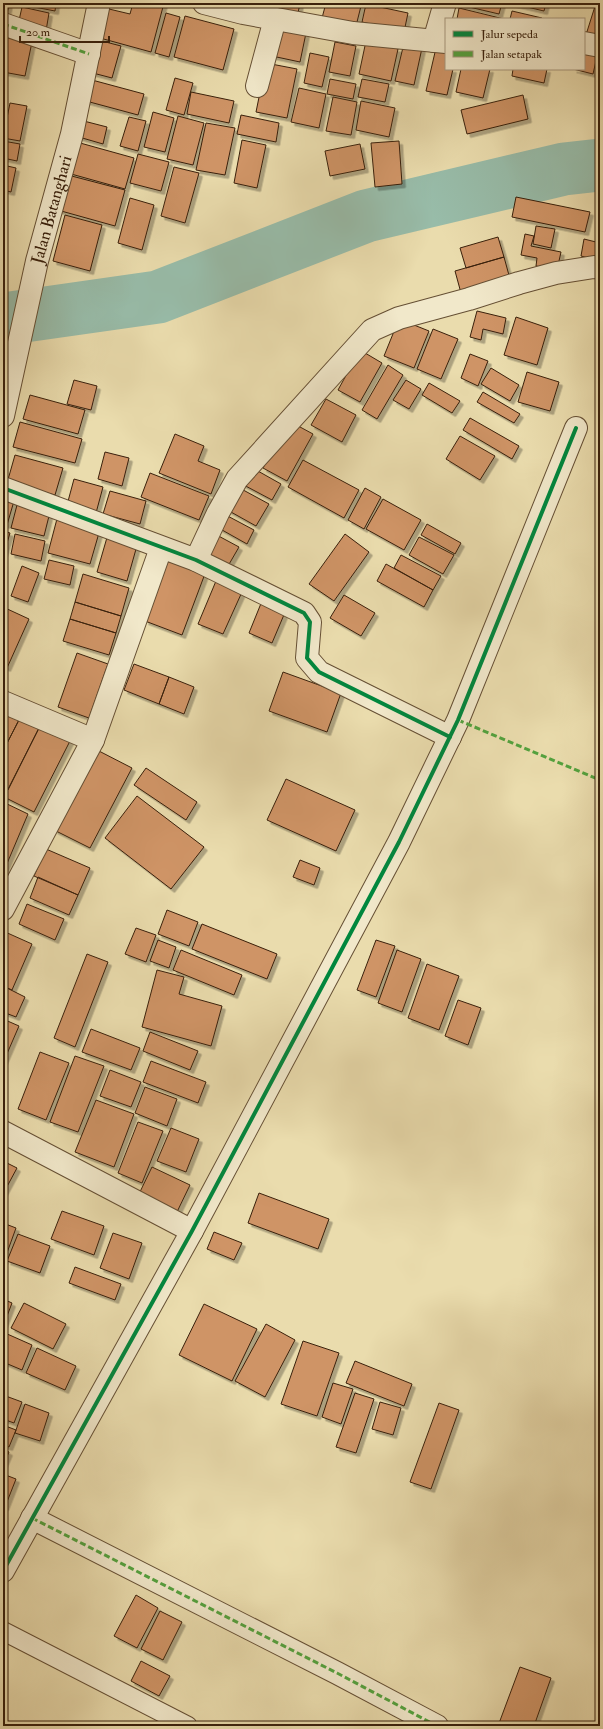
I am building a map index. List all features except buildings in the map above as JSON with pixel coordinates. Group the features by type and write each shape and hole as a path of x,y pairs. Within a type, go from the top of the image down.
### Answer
{"street":[{"name":"Jalan Batanghari","path":"6,406 37,261 72,134 99,3"},
{"path":"204,3 243,13 353,33 440,42 445,3"},
{"path":"258,86 275,19"},
{"path":"3,24 89,54"},
{"path":"585,43 600,46"},
{"path":"196,560 218,513 237,479 372,330 399,318 469,299 519,282 556,273 594,267 600,268"},
{"path":"3,1571 192,1231 399,842 450,737 576,428"},
{"path":"3,488 196,560 304,613 310,622 306,658 319,672 450,737"},
{"path":"3,909 93,740 161,548"},
{"path":"3,702 93,740"},
{"path":"3,1132 192,1231"},
{"path":"32,1518 337,1673 437,1726"}],"lane":[{"path":"3,1631 188,1726"}],"waterway":[{"path":"3,319 158,297 366,216 564,169 600,165"}],"marked path":[{"path":"3,24 89,54"},
{"path":"458,720 600,780"},
{"path":"32,1518 337,1673 437,1726"}],"cycle path":[{"path":"3,1571 192,1231 399,842 458,720 576,428"},
{"path":"3,488 196,560 304,613 310,622 307,658 319,672 450,737"}]}
